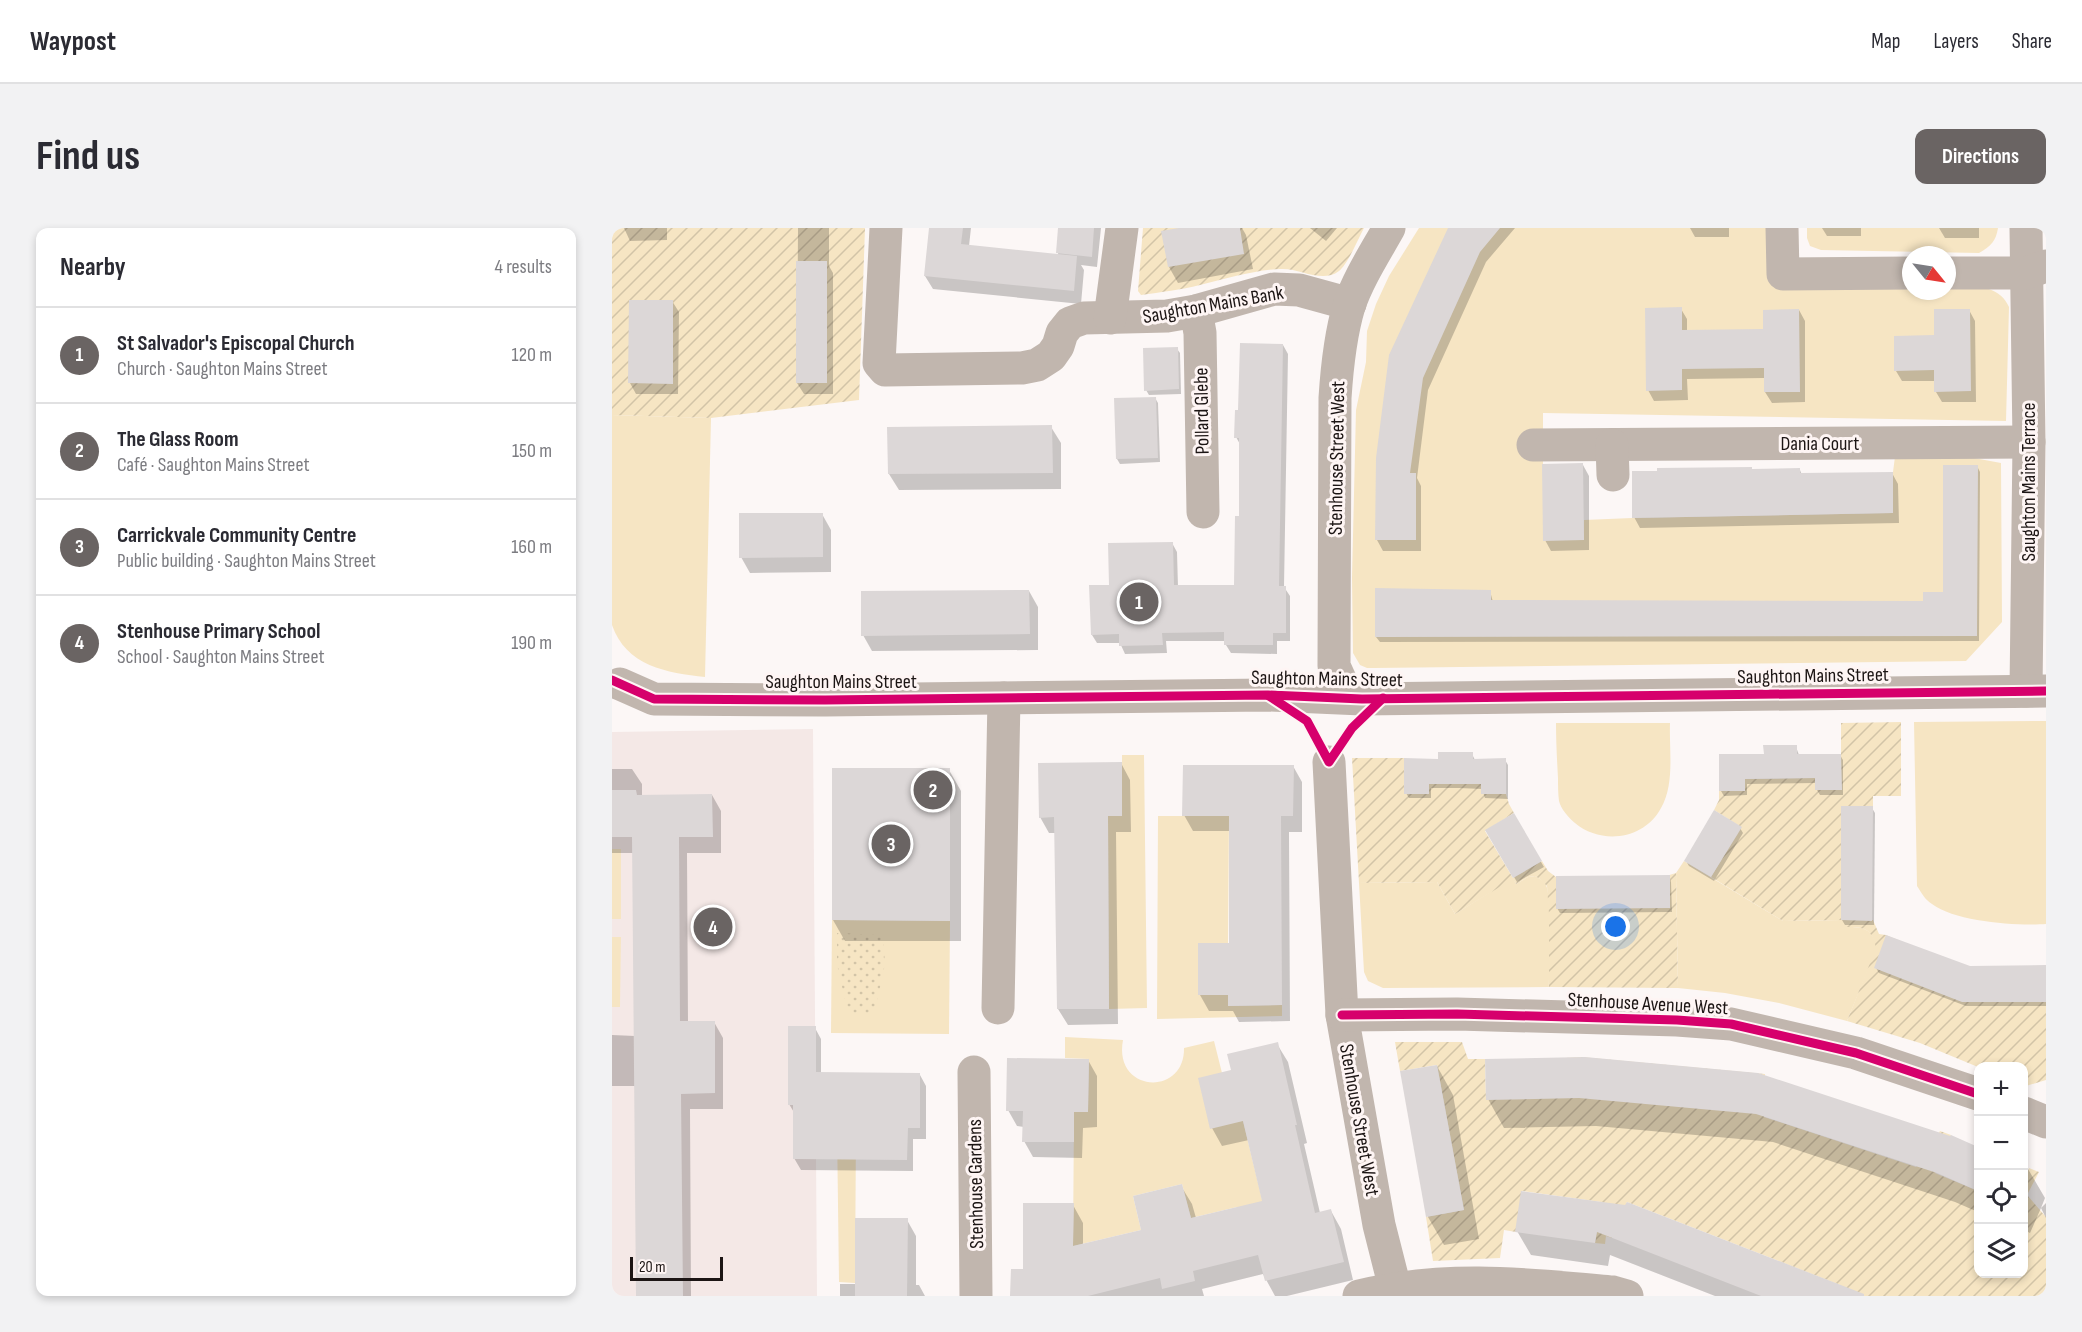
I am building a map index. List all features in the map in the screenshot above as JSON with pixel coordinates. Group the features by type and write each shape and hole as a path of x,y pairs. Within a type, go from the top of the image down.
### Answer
{"street":[{"name":"Saughton Mains Bank","path":"886,228 879,363 885,370 1022,368 1037,365 1051,356 1058,346 1062,333 1070,323 1084,318 1156,316 1196,311 1274,289 1299,290 1350,304"},
{"name":"Saughton Mains Bank","path":"1110,318 1122,228"},
{"name":"Stenhouse Street West","path":"1348,697 1334,666 1335,398 1338,361 1350,304 1389,228"},
{"path":"1782,228 1783,274 1902,273"},
{"name":"Saughton Mains Terrace","path":"2026,228 2036,270 2029,442 2036,691"},
{"path":"1956,273 2036,270"},
{"name":"Pollard Glebe","path":"1196,311 1200,333 1203,512"},
{"name":"Dania Court","path":"1533,445 1613,460 2029,442"},
{"name":"Saughton Mains Street","path":"620,684 654,699 1256,695 1362,699 2036,691"},
{"path":"998,1008 1004,698"},
{"name":"Stenhouse Street West","path":"1329,762 1342,1014 1379,1225 1396,1292"},
{"name":"Stenhouse Avenue West","path":"1342,1014 1457,1014 1677,1020 1731,1024 1856,1053 1974,1094"},
{"name":"Stenhouse Gardens","path":"974,1072 976,1296"},
{"path":"2028,1115 2046,1122"},
{"path":"1359,1296 1452,1282 1505,1283 1613,1292 1627,1296"}],"shaded area":[{"path":"612,228 865,228 859,400 711,418 612,415"},
{"path":"1143,228 1364,228 1346,263 1332,275 1318,276 1288,269 1271,270 1141,295 1138,291"},
{"path":"1419,228 1775,228 1775,287 1902,286 1902,300 1956,300 1956,286 1991,290 2004,299 2009,307 2006,421 1543,413 1543,540 1584,540 1584,520 1893,513 1893,472 1896,449 1925,449 2001,463 2002,622 1966,661 1374,668 1360,665 1353,653 1352,578 1356,410 1366,362 1367,331 1389,276"},
{"path":"1807,228 1998,228 1992,243 1979,253 1956,253 1956,246 1902,246 1902,252 1821,250 1810,246"},
{"path":"612,415 711,418 705,677 676,673 650,665 627,650 618,639 612,625"},
{"path":"2046,721 2046,924 1987,922 1956,915 1932,904 1917,886 1914,722"},
{"path":"1901,722 1901,796 1873,796 1873,806 1841,807 1841,920 1783,921 1711,877 1741,827 1714,810 1719,800 1719,791 1745,791 1745,779 1815,778 1815,790 1841,790 1841,723"},
{"path":"1556,723 1670,723 1670,778 1665,799 1653,819 1633,833 1621,836 1597,834 1575,823 1563,810 1559,801"},
{"path":"813,729 817,1296 613,1296 612,732"},
{"path":"1122,755 1144,755 1147,1008 1109,1009 1108,816 1122,816"},
{"path":"1352,758 1404,758 1429,794 1429,784 1481,784 1481,794 1506,794 1514,813 1485,831 1513,878 1542,861 1548,871 1556,877 1556,909 1676,873 1678,988 1549,987 1547,886 1535,876 1516,884 1513,879 1455,914 1437,882 1359,883"},
{"path":"1158,816 1229,816 1228,943 1198,943 1198,995 1228,995 1229,1006 1282,1005 1282,1016 1157,1019"},
{"path":"612,849 621,849 621,919 612,919"},
{"path":"1684,861 1783,921 1841,920 1842,927 1860,928 1869,932 1877,948 1847,1021 1779,1003 1725,993 1678,988 1676,873"},
{"path":"1535,876 1545,884 1548,892 1549,987 1383,988 1368,981 1364,972 1359,883 1437,882 1455,914 1513,878 1516,884"},
{"path":"832,920 950,921 949,1034 831,1033"},
{"path":"1841,920 1873,920 1879,934 2046,1002 2046,1080 2028,1085 2028,1062 1974,1062 1974,1065 1920,1043 1847,1021 1876,948 1872,935 1864,929 1841,927"},
{"path":"837,933 883,935 885,964 874,1015 848,1013 837,964"},
{"path":"612,937 621,937 620,1007 612,1007"},
{"path":"1065,1037 1123,1040 1123,1058 1128,1070 1138,1079 1150,1082 1163,1081 1173,1075 1181,1064 1184,1048 1214,1041 1222,1073 1243,1121 1268,1224 1237,1207 1191,1218 1182,1184 1133,1196 1141,1230 1073,1246 1074,1112 1088,1112 1089,1059 1065,1058"},
{"path":"1395,1042 1462,1042 1468,1059 1485,1059 1486,1099 1566,1058 1581,1057 1765,1074 1764,1117 1916,1167 1940,1131 1951,1135 1935,1173 1974,1189 1974,1278 2028,1278 2028,1196 2046,1217 2046,1296 1836,1296 1840,1285 1627,1202 1612,1238 1606,1236 1605,1244 1595,1243 1601,1202 1522,1191 1516,1232 1504,1230 1500,1258 1433,1261 1426,1217 1464,1210 1437,1065 1400,1071"},
{"path":"837,1127 856,1128 855,1283 839,1282"},
{"path":"2029,1168 2039,1172 2028,1193"}],"building":[{"path":"929,228 963,228 961,244 1077,256 1074,291 924,276"},
{"path":"1058,228 1094,228 1092,257 1056,253"},
{"path":"1179,228 1240,228 1244,254 1168,267 1161,231"},
{"path":"1448,228 1500,228 1480,252 1423,378 1410,473 1416,473 1416,540 1375,540 1376,458 1389,355"},
{"path":"796,261 827,261 827,383 796,383"},
{"path":"629,300 673,300 673,384 628,383"},
{"path":"1682,307 1682,330 1763,329 1763,310 1799,309 1800,392 1764,392 1764,368 1682,369 1682,390 1646,391 1645,308"},
{"path":"1934,309 1970,309 1971,391 1934,392 1934,370 1894,371 1894,336 1934,335"},
{"path":"1240,343 1283,344 1279,586 1286,586 1286,633 1273,633 1273,645 1224,645 1224,632 1162,633 1163,645 1119,646 1119,634 1091,635 1089,585 1109,585 1108,543 1173,542 1174,585 1234,585 1235,516 1239,516 1239,438 1234,438 1235,410 1238,410"},
{"path":"1178,347 1179,389 1144,391 1143,348"},
{"path":"1156,397 1158,458 1116,459 1114,398"},
{"path":"1052,425 1053,473 888,474 887,427"},
{"path":"1583,463 1584,540 1543,541 1542,464"},
{"path":"1943,465 1978,465 1977,636 1375,637 1375,588 1491,590 1491,600 1923,601 1923,592 1943,592"},
{"path":"1752,467 1752,469 1800,468 1800,473 1893,472 1893,513 1632,518 1632,471 1657,471 1657,468"},
{"path":"739,513 823,513 823,557 739,558"},
{"path":"1029,590 1030,634 861,636 861,591"},
{"path":"1763,745 1797,745 1797,754 1841,754 1842,790 1815,790 1815,778 1745,779 1745,791 1719,791 1719,754 1764,754"},
{"path":"1438,752 1473,752 1473,759 1506,758 1506,794 1481,794 1481,784 1429,784 1429,794 1404,794 1404,758 1438,759"},
{"path":"1122,762 1122,816 1108,816 1109,1009 1057,1009 1054,817 1039,818 1038,763"},
{"path":"1183,765 1294,765 1293,816 1281,816 1282,1005 1228,1006 1228,995 1198,995 1198,943 1229,943 1229,816 1182,816"},
{"path":"832,768 950,768 950,921 832,920"},
{"path":"612,790 636,790 637,795 712,794 713,837 679,837 680,1021 715,1021 715,1093 681,1094 683,1296 636,1296 632,837 612,837"},
{"path":"1841,806 1873,806 1872,921 1841,920"},
{"path":"1714,810 1742,827 1711,877 1684,861"},
{"path":"1514,813 1542,861 1513,878 1485,830"},
{"path":"1670,875 1670,908 1556,909 1556,876"},
{"path":"1886,935 1970,966 2046,965 2046,1002 1962,1002 1874,968"},
{"path":"788,1026 816,1026 816,1072 920,1073 920,1128 908,1128 907,1160 793,1159 793,1105 788,1105"},
{"path":"1278,1042 1315,1213 1331,1209 1344,1262 1265,1281 1258,1255 1193,1271 1195,1281 1162,1289 1160,1278 1088,1296 1010,1296 1011,1269 1023,1269 1023,1203 1074,1203 1073,1246 1141,1230 1133,1196 1182,1184 1191,1218 1262,1201 1243,1121 1210,1129 1198,1078 1231,1070 1227,1054"},
{"path":"1585,1057 1758,1073 1951,1135 1974,1145 1974,1189 1937,1173 1756,1114 1579,1098 1486,1100 1485,1059"},
{"path":"1007,1058 1089,1059 1088,1112 1074,1112 1074,1142 1022,1142 1023,1111 1006,1111"},
{"path":"1437,1065 1464,1210 1426,1217 1400,1071"},
{"path":"1521,1191 1625,1205 1627,1202 1864,1294 1864,1296 1761,1296 1597,1232 1595,1243 1515,1232"},
{"path":"855,1218 908,1218 907,1296 855,1296"}],"cycle path":[{"path":"612,680 654,699 825,700 1268,695 1362,699 2046,691"},
{"path":"1269,696 1307,721 1329,762 1352,728 1383,698"},
{"path":"1342,1015 1457,1014 1677,1020 1731,1024 1856,1053 1974,1093"}],"place":[{"name":"St Salvador's Episcopal Church","path":"1139,602"},
{"name":"The Glass Room","path":"933,790"},
{"name":"Carrickvale Community Centre","path":"891,844"},
{"name":"Stenhouse Primary School","path":"713,927"}]}
